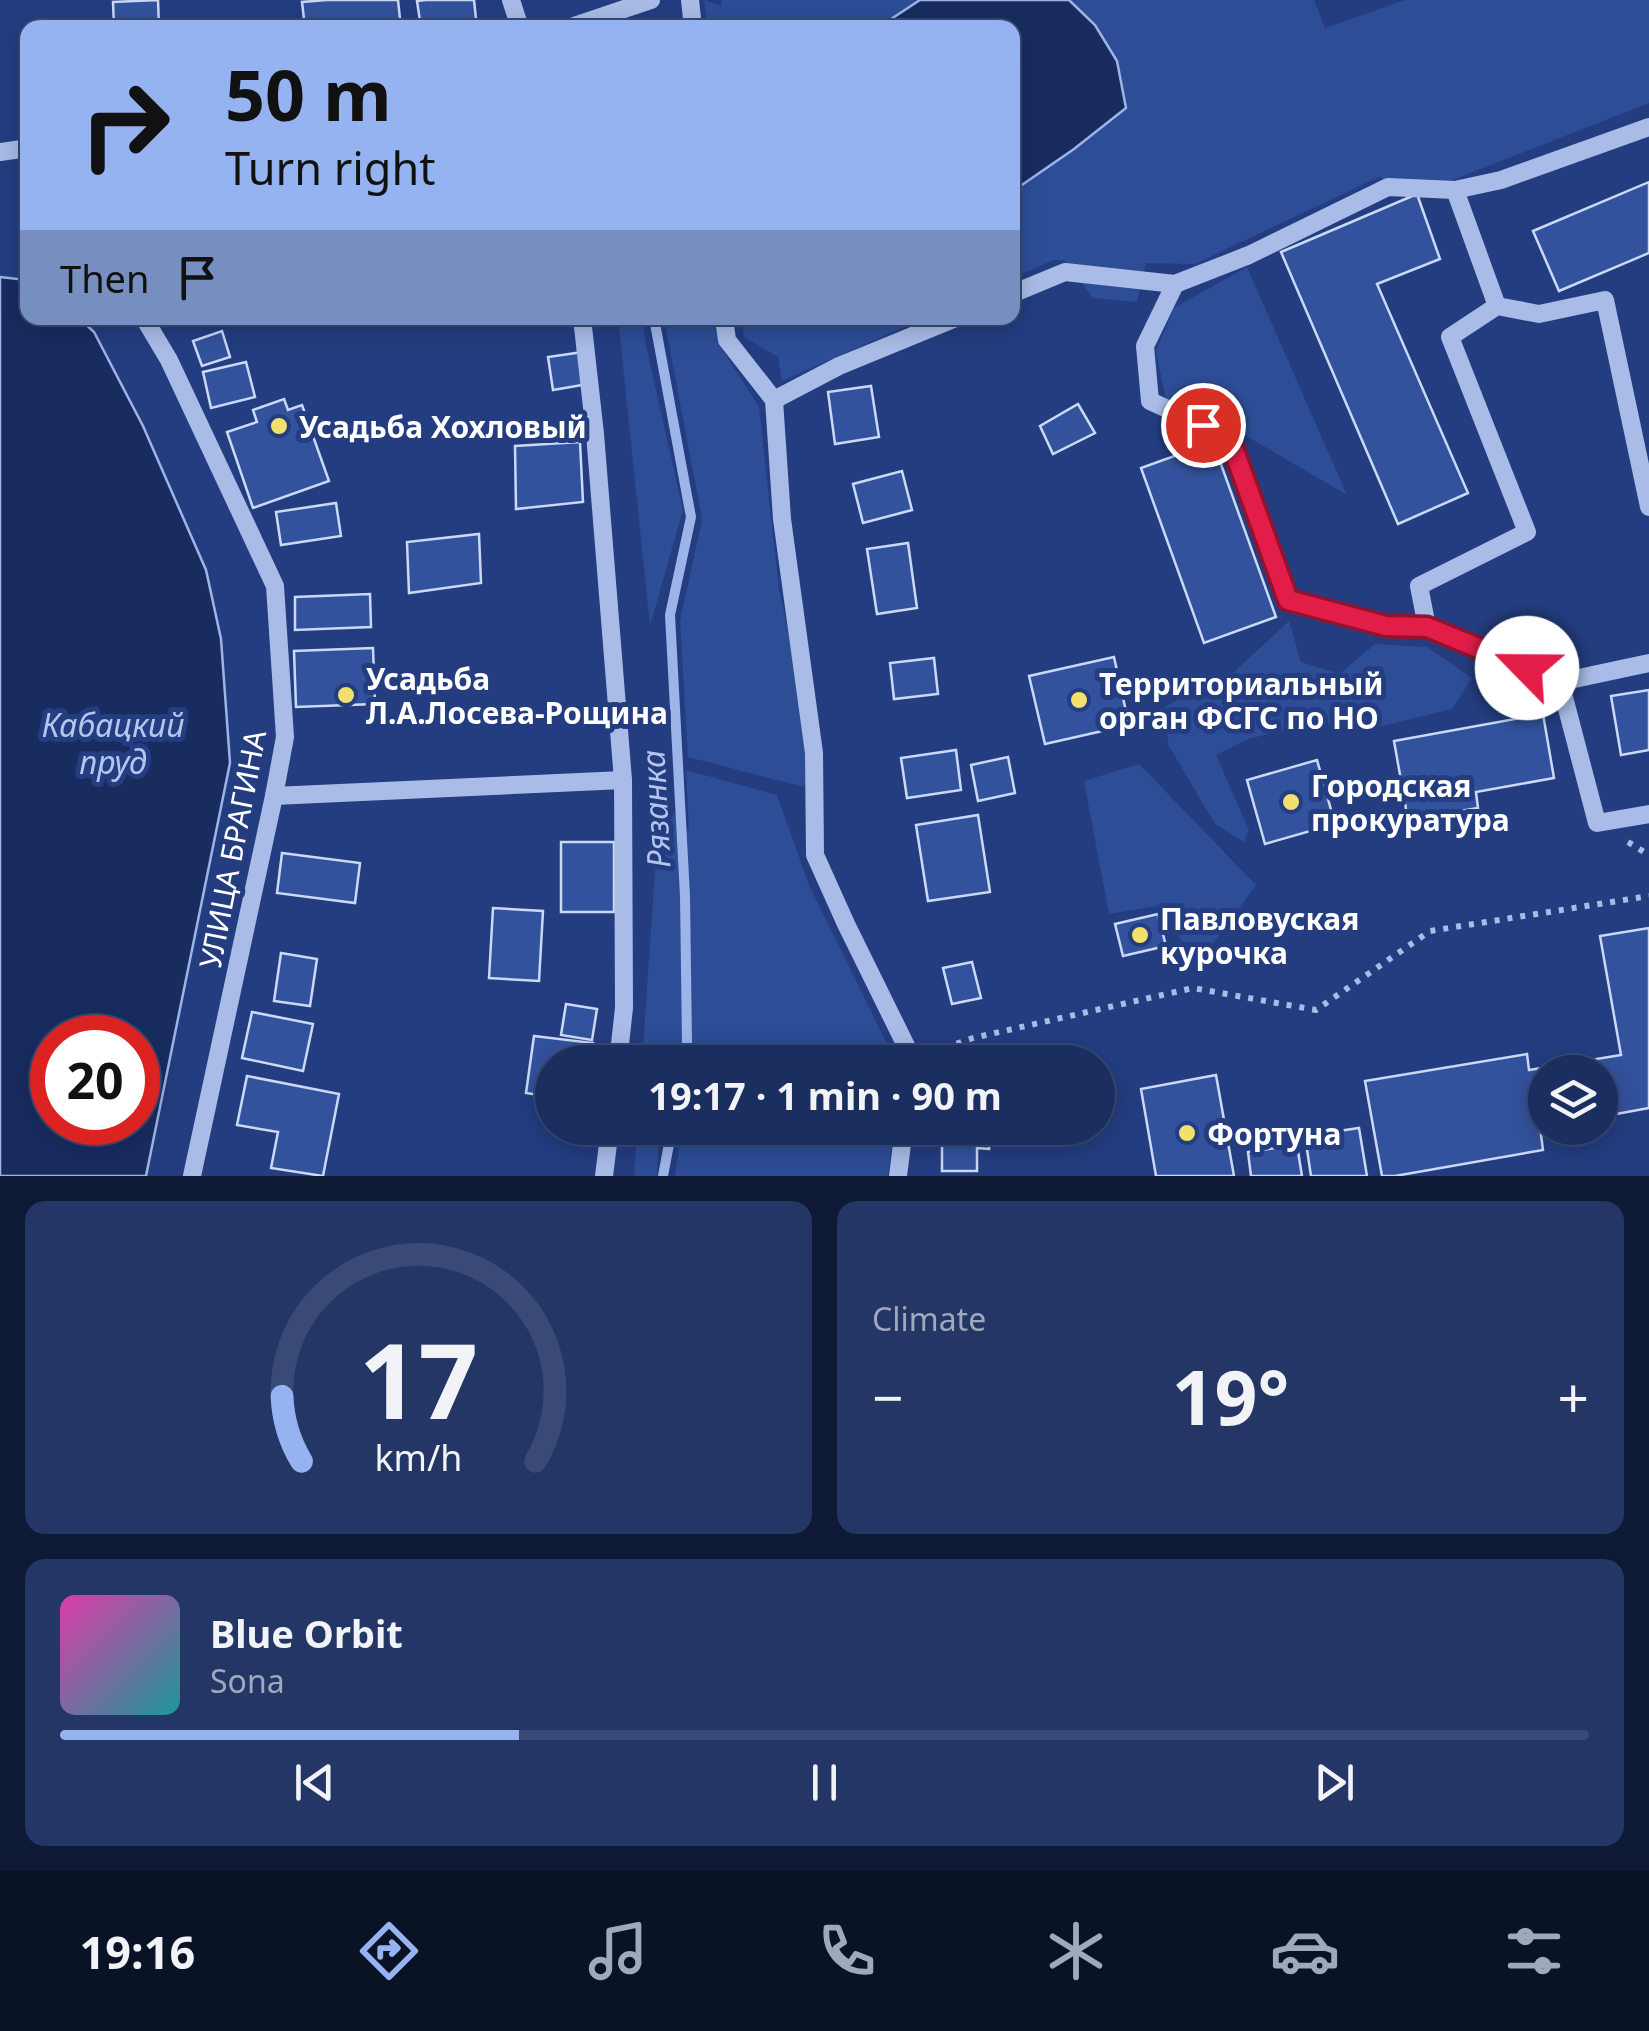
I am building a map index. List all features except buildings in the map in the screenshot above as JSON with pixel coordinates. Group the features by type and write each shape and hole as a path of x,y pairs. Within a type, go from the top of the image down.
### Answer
{"street":[{"path":"592,20 651,0"},
{"path":"1020,291 1065,272 1175,284 1249,255 1388,187 1455,190 1501,180 1649,127"},
{"path":"1455,190 1497,306"},
{"path":"1175,284 1145,346 1150,401 1229,437 1288,600 1386,626 1427,627 1560,682 1649,663"},
{"path":"1427,627 1419,586 1528,532 1450,338 1497,306 1540,314 1605,300 1649,507"},
{"name":"УЛИЦА БРАГИНА","path":"148,325 169,360 275,586 285,737 192,1176"},
{"path":"583,325 624,780 624,1008 620,1045"},
{"path":"725,325 727,340 774,400 782,519 814,753 816,855 905,1045"},
{"path":"774,400 839,366 939,325"},
{"path":"1560,682 1597,823 1649,814"},
{"path":"274,796 624,780"},
{"path":"604,1176 608,1145"},
{"path":"898,1176 902,1145"}],"path":[{"path":"954,1045 1193,988 1316,1010 1430,932 1649,896"}],"shaded area":[{"path":"704,0 721,6 721,0 920,0 891,20 706,20"},
{"path":"1069,0 1314,0 1325,28 1405,0 1649,0 1649,103 1417,194 1379,177 1195,264 1146,263 1137,302 1093,298 1064,260 1053,260 1020,275 1020,186 1126,108 1095,25"},
{"path":"1247,267 1347,495 1221,421 1166,400 1156,351 1174,308"},
{"path":"619,325 644,325 683,510 650,626"},
{"path":"665,325 717,325 720,346 759,407 779,589 814,749 804,787 688,757 680,621 702,519"},
{"path":"743,325 909,325 782,381 778,357 744,337"},
{"path":"1289,621 1301,662 1340,674 1375,644 1427,647 1472,678 1452,709 1374,728 1316,723 1248,739 1216,755 1249,830 1244,842 1215,824 1169,746 1162,709 1233,673"},
{"path":"1139,764 1256,885 1208,950 1181,941 1164,905 1109,914 1084,781"},
{"path":"686,770 777,795 809,885 888,1045 643,1045 663,800 689,832"},
{"path":"636,1145 658,1145 657,1176 634,1176"},
{"path":"680,1145 892,1145 888,1176 675,1176"}],"water":[{"path":"920,0 1069,0 1095,25 1117,61 1126,108 1020,186 1020,20 890,20"},
{"name":"Кабацкий пруд","path":"0,277 20,279 20,325 86,325 94,332 143,426 206,570 221,639 230,763 160,1107 160,1015 30,1015 30,1145 152,1145 146,1176 0,1176"}],"waterway":[{"name":"Рязанка","path":"655,325 691,517 670,615 685,896 686,1045"},
{"name":"Рязанка","path":"663,1176 669,1145"}],"place":[{"name":"Усадьба Хохловый","path":"279,426"},
{"name":"Усадьба Л.А.Лосева-Рощина","path":"346,695"},
{"name":"Территориальный орган ФСГС по НО","path":"1079,700"},
{"name":"Городская прокуратура","path":"1291,802"},
{"name":"Павловуская курочка","path":"1140,935"},
{"name":"Фортуна","path":"1187,1133"}],"route":[{"path":"1203,425 1229,437 1288,600 1386,626 1427,627 1527,668"}]}
